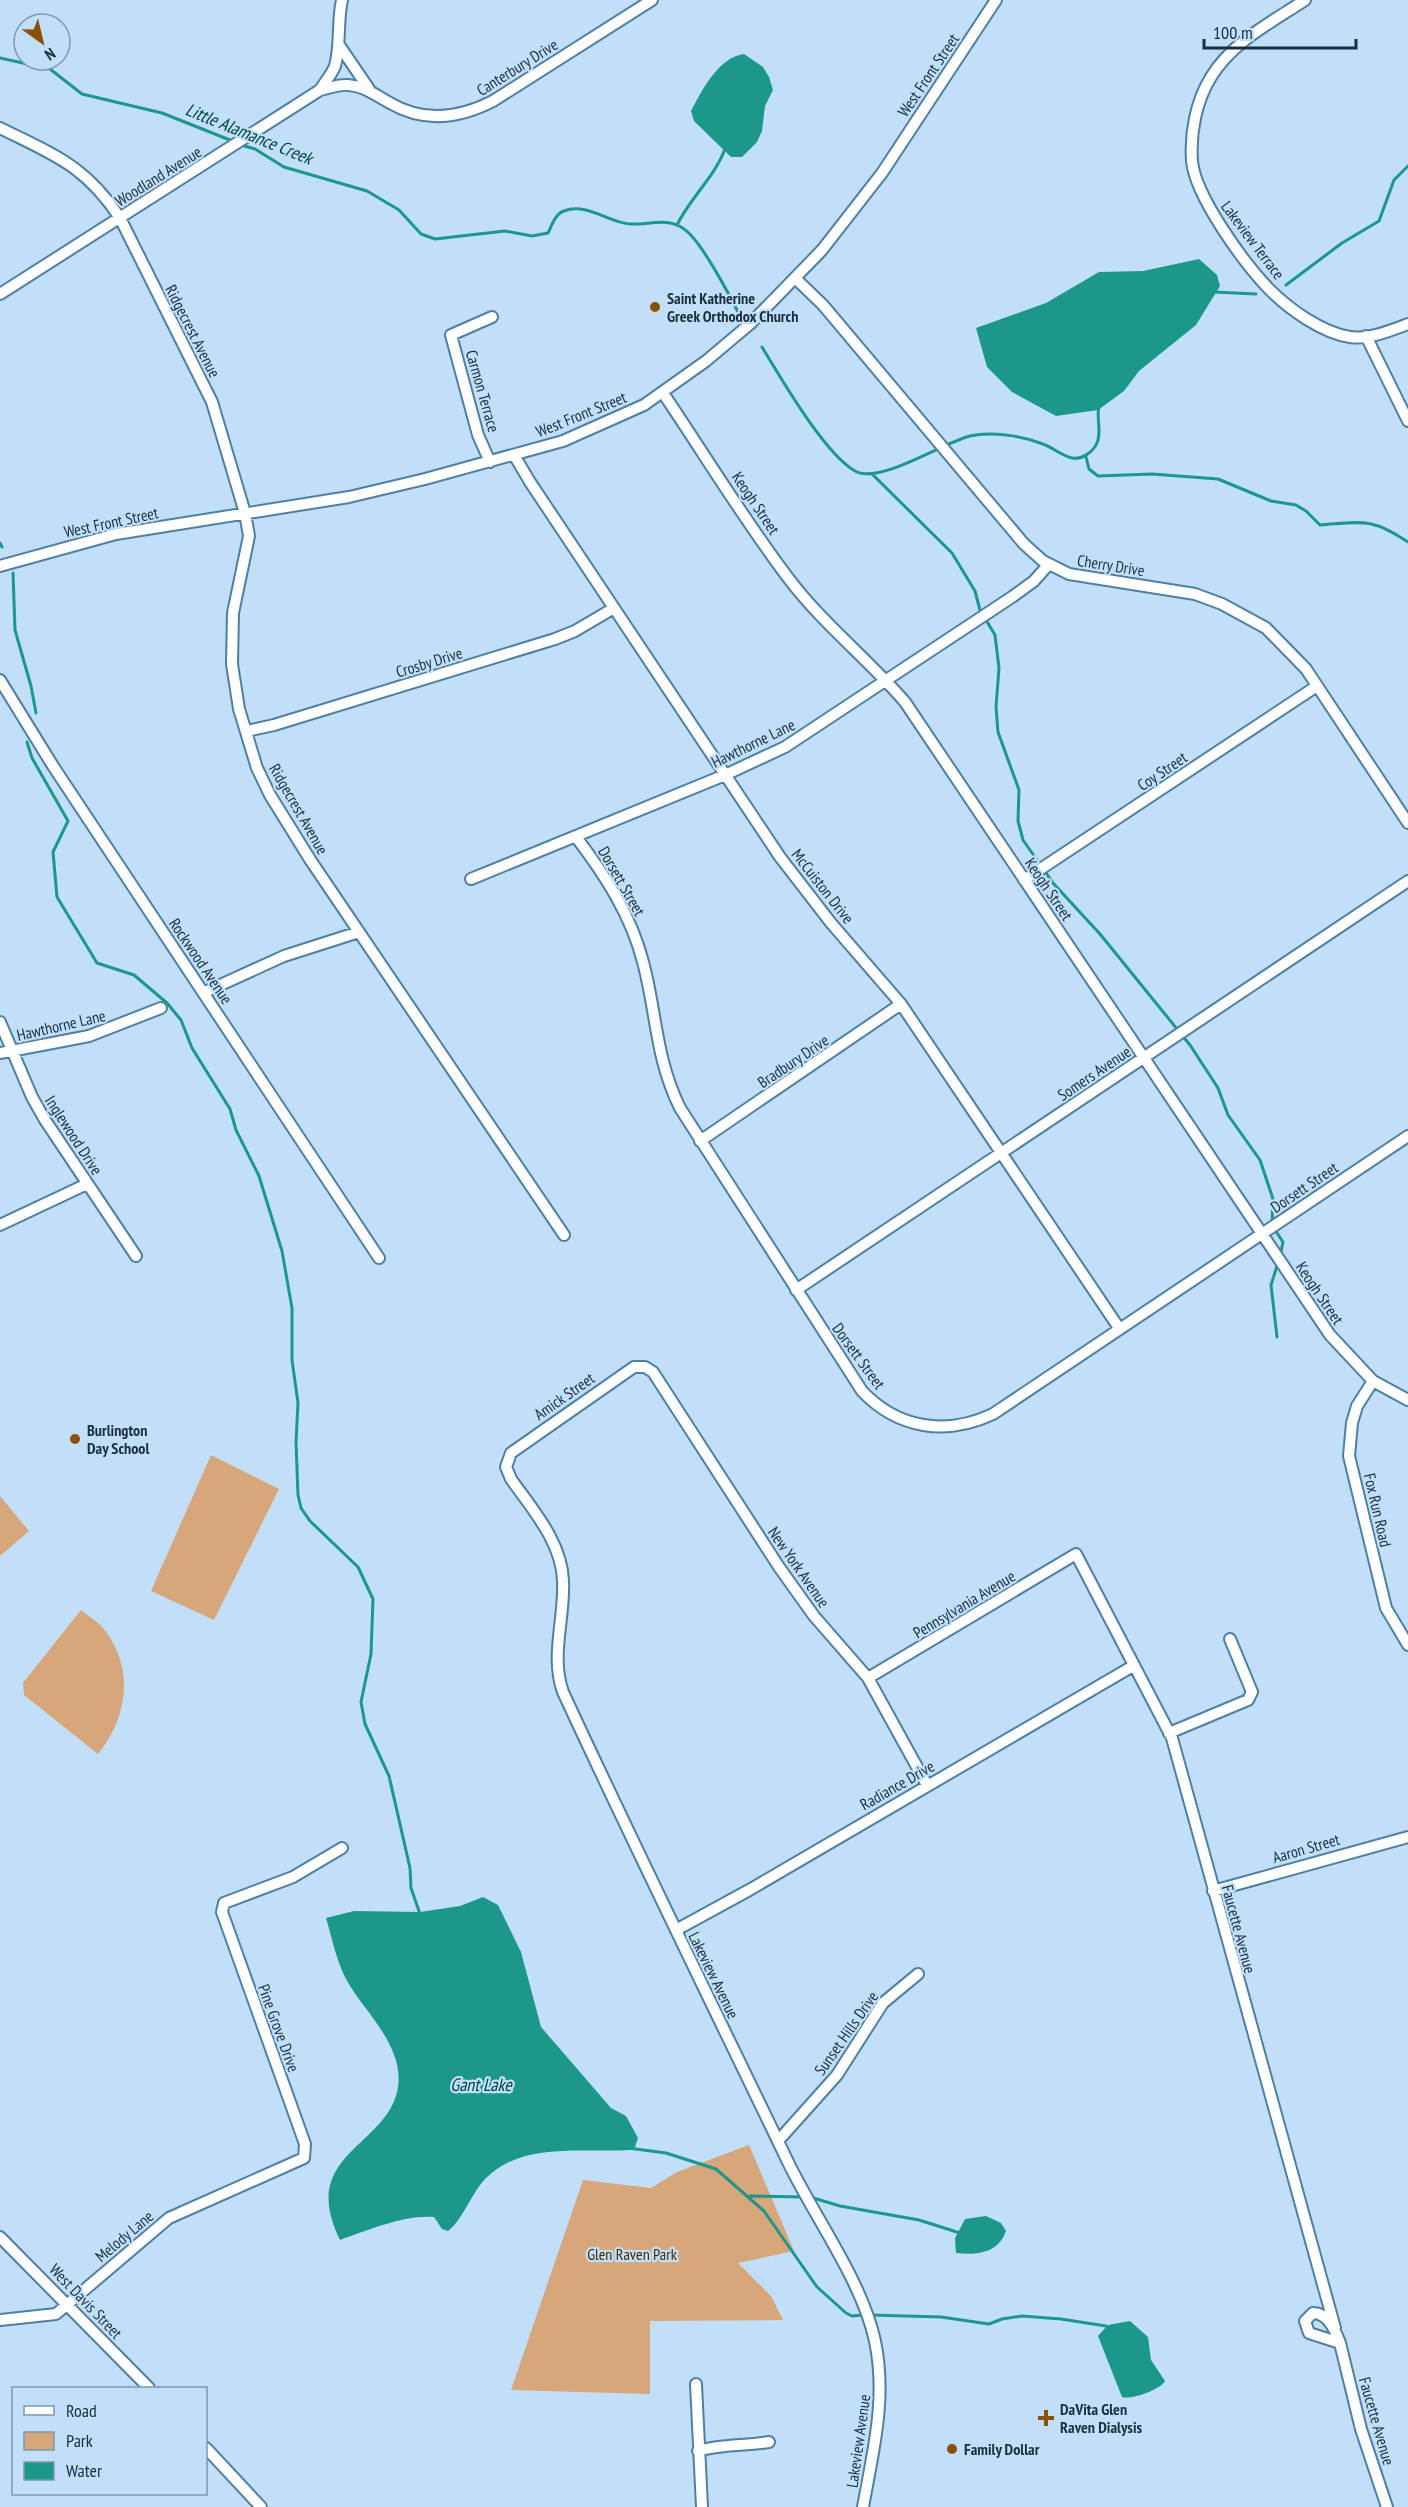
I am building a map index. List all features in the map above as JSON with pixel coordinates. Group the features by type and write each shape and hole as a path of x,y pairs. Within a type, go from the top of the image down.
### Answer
{"street":[{"name":"Woodland Avenue","path":"0,294 320,90 334,68 339,45 338,24 342,0"},
{"name":"Canterbury Drive","path":"320,90 345,85 369,89 405,111 430,116 465,112 494,100 652,0"},
{"name":"West Front Street","path":"0,566 116,534 349,497 490,462 596,428 663,393 750,324 796,279 862,201 996,0"},
{"name":"Lakeview Terrace","path":"1305,0 1245,40 1225,59 1210,78 1199,103 1195,123 1192,162 1197,183 1215,218 1269,288 1287,304 1334,332 1352,338 1408,324"},
{"path":"339,45 369,89"},
{"name":"Ridgecrest Avenue","path":"0,128 64,158 105,195 120,218 212,402 245,513 248,548 233,613 232,638 235,686 257,768 270,795 359,932 564,1235"},
{"name":"Cherry Drive","path":"796,279 823,305 1024,544 1049,564 1069,574 1195,594 1222,604 1266,628 1291,651 1317,686 1408,823"},
{"name":"Carmon Terrace","path":"490,462 478,435 451,335 492,317"},
{"path":"1366,336 1408,421"},
{"name":"Keogh Street","path":"663,393 788,578 824,620 886,680 927,735 1330,1335 1373,1380 1408,1400"},
{"name":"McCuiston Drive","path":"514,455 725,775 802,887 902,1004 1119,1328"},
{"name":"Hawthorne Lane","path":"471,879 725,775 785,747 1012,597 1034,581 1049,564"},
{"name":"Crosby Drive","path":"247,731 555,639 575,631 614,608"},
{"name":"Rockwood Avenue","path":"0,680 53,766 205,992 379,1258"},
{"name":"Coy Street","path":"1024,880 1317,686"},
{"name":"Dorsett Street","path":"576,837 626,913 644,963 663,1066 680,1108 827,1340 870,1400 896,1417 925,1426 961,1426 993,1414 1408,1136"},
{"name":"Somers Avenue","path":"796,1290 1408,880"},
{"path":"205,992 284,956 359,932"},
{"name":"Bradbury Drive","path":"700,1141 902,1004"},
{"name":"Hawthorne Lane","path":"0,1053 89,1036 161,1008"},
{"name":"Inglewood Drive","path":"0,1022 32,1097 136,1256"},
{"path":"0,1225 87,1184"},
{"name":"Amick Street","path":"507,1461 511,1453 523,1443 623,1373 634,1367 645,1366"},
{"name":"New York Avenue","path":"645,1366 653,1372 688,1424 785,1576 814,1616 867,1678 927,1785"},
{"name":"Fox Run Road","path":"1373,1380 1357,1406 1352,1424 1349,1456 1386,1608 1408,1645"},
{"name":"Lakeview Avenue","path":"507,1461 511,1479 556,1548 560,1562 563,1581 556,1669 563,1692 778,2140 859,2296 874,2339 880,2375 880,2420 863,2507"},
{"name":"Pennsylvania Avenue","path":"867,1678 1076,1554"},
{"name":"Faucette Avenue","path":"1076,1554 1133,1666 1154,1699 1169,1733 1340,2343 1361,2430 1387,2507"},
{"path":"1169,1733 1248,1700 1252,1692 1230,1639"},
{"name":"Radiance Drive","path":"676,1930 1133,1666"},
{"name":"Aaron Street","path":"1213,1891 1408,1837"},
{"name":"Pine Grove Drive","path":"304,2158 306,2144 237,1954 223,1908 224,1904 246,1894 293,1877 342,1848"},
{"name":"Sunset Hills Drive","path":"778,2140 837,2075 883,2003 918,1974"},
{"name":"Melody Lane","path":"0,2320 56,2314 169,2218 304,2158"},
{"name":"West Davis Street","path":"0,2237 148,2387"},
{"path":"1335,2328 1318,2313 1313,2313 1305,2321 1309,2333 1340,2343"},
{"path":"696,2384 702,2507"},
{"path":"698,2451 710,2447 769,2442"},
{"path":"207,2449 261,2507"}],"green space":[{"path":"211,1455 279,1489 214,1620 151,1591"},
{"path":"0,1496 29,1531 0,1556"},
{"path":"81,1610 101,1625 113,1643 120,1659 123,1675 124,1692 116,1724 98,1754 24,1695 23,1683"},
{"name":"Glen Raven Park","path":"749,2145 794,2251 738,2263 771,2296 783,2320 650,2321 650,2394 511,2390 583,2180 651,2188 677,2172"}],"water":[{"path":"744,54 763,67 773,90 765,106 762,131 757,142 742,157 731,157 694,121 691,111 719,68 735,56"},
{"path":"1199,259 1217,275 1220,286 1196,325 1139,371 1124,391 1098,410 1056,416 1012,392 987,367 976,328 1046,303 1099,272 1143,271"},
{"name":"Gant Lake","path":"483,1897 498,1905 521,1952 541,2027 611,2108 626,2116 638,2138 635,2147 630,2150 554,2151 516,2159 500,2167 485,2179 458,2221 448,2231 442,2229 434,2217 410,2218 340,2240 330,2211 330,2188 337,2169 349,2153 379,2124 391,2107 398,2087 398,2072 389,2043 346,1979 326,1918 354,1911 420,1912 460,1906"},
{"path":"986,2216 1001,2223 1006,2231 998,2244 992,2249 978,2253 956,2253 955,2238 965,2219"},
{"path":"1130,2321 1148,2337 1151,2360 1165,2381 1152,2391 1126,2398 1122,2397 1098,2336 1108,2325"}],"waterway":[{"name":"Little Alamance Creek","path":"0,58 50,69 82,94 162,113 235,142"},
{"name":"Little Alamance Creek","path":"241,145 255,149 284,167 367,191 399,210 421,234 435,239 505,231 532,236 548,233 558,215 573,209 589,211 622,223 665,222 678,225 699,245 741,318"},
{"path":"677,225 715,169 725,149"},
{"path":"1286,285 1342,243 1379,221 1394,180 1408,166"},
{"path":"1214,292 1256,294"},
{"name":"Little Alamance Creek","path":"762,347 804,414 830,448 855,471 866,474 895,468 958,440 978,435 997,434 1026,439 1046,445 1068,457 1080,458 1090,452 1097,443 1099,406"},
{"name":"Little Alamance Creek","path":"1086,457 1089,469 1098,476 1152,474 1218,479 1271,501 1296,505 1320,525 1366,523 1384,528 1408,542"},
{"path":"872,474 952,553 975,591 980,610 995,635 999,668 996,707 998,732 1019,790 1018,821 1023,840 1053,883 1100,934 1190,1045 1218,1088 1228,1115 1260,1160 1273,1199 1272,1224"},
{"path":"0,543 2,547"},
{"path":"13,573 15,630 36,713"},
{"path":"27,742 32,758 68,821 53,852 57,897 97,963 134,975 167,1003 181,1020 192,1048 230,1109 236,1130 259,1176 282,1251 292,1308 292,1360 298,1403 296,1442 298,1495 301,1508 310,1521 358,1567 373,1599 371,1654 361,1702 365,1724 389,1776 410,1868 411,1888 420,1914"},
{"path":"1275,1230 1283,1242 1280,1256"},
{"path":"1277,1337 1271,1285 1278,1263"},
{"path":"628,2148 666,2153 716,2169 764,2211 817,2287 846,2313 852,2316 864,2315"},
{"path":"750,2196 803,2197"},
{"path":"810,2197 840,2206 919,2220 960,2233"},
{"path":"870,2315 941,2317 989,2324 1022,2316 1061,2319 1106,2326 1108,2329"}],"place":[{"name":"Saint Katherine Greek Orthodox Church","path":"655,307"},
{"name":"Burlington Day School","path":"75,1439"},
{"name":"DaVita Glen Raven Dialysis","path":"1046,2418"},
{"name":"Family Dollar","path":"952,2449"}]}
